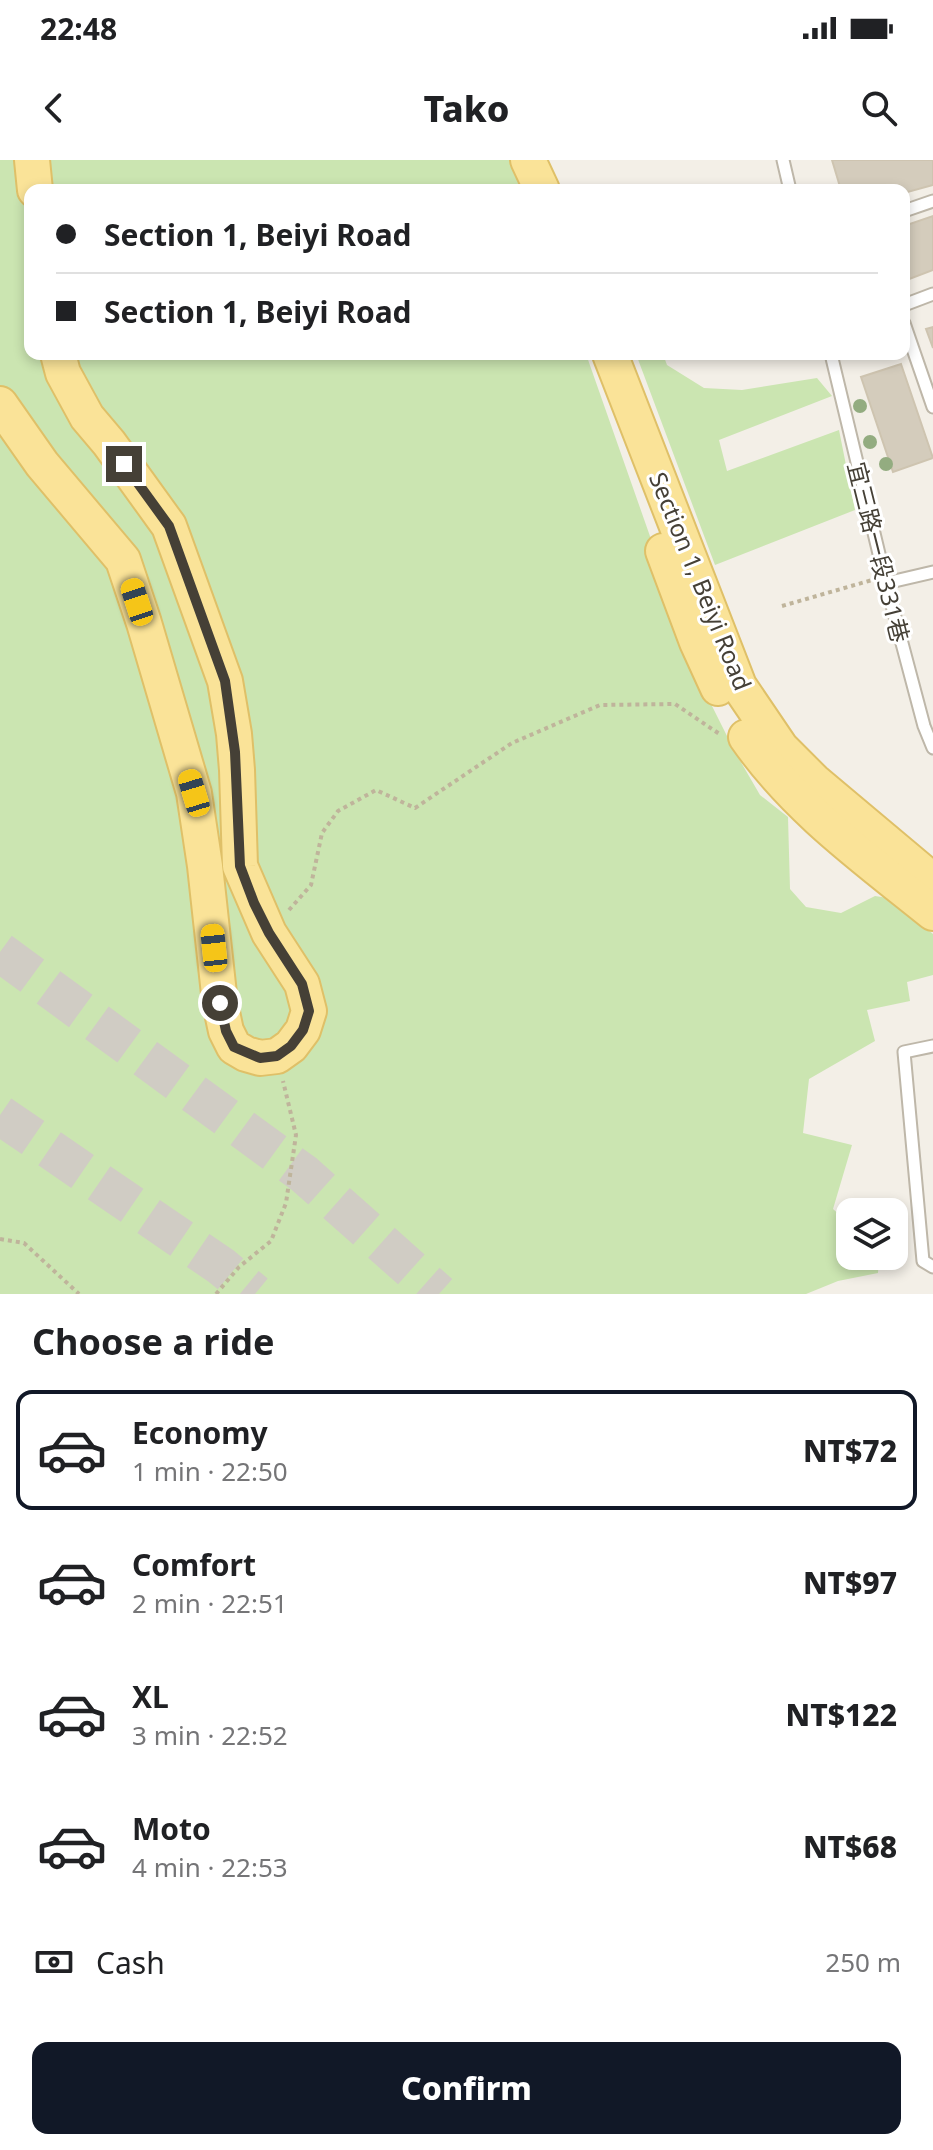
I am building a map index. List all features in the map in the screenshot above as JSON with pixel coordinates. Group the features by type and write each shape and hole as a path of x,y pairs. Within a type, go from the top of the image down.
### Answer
{"main road":[{"path":"32,160 34,184"},
{"path":"528,160 539,184"},
{"path":"0,404 42,464 123,560 194,793 226,1031 234,1047 246,1054 260,1058 277,1056 291,1046 303,1030 309,1011 302,984 269,933 240,866 237,770 225,681 169,526 87,417 63,373 60,360"},
{"name":"Section 1, Beiyi Road","path":"612,360 739,686 781,748 814,781 933,881"},
{"name":"Section 1, Beiyi Road","path":"628,399 633,445 664,554 697,642 730,713 791,794 835,835 933,913"}],"lane":[{"path":"783,160 789,184"},
{"path":"910,209 933,201"},
{"path":"910,303 933,294"},
{"path":"910,340 933,407"},
{"name":"宜三路一段331巷","path":"832,360 886,583 924,726 933,748"},
{"path":"886,583 933,572"},
{"path":"933,1046 904,1052 923,1261 933,1267"}],"path":[{"path":"782,606 874,580 886,583"},
{"path":"269,933 311,885 322,833 338,811 376,790 415,808 512,743 600,705 675,704 723,736"},
{"path":"216,1294 239,1267 271,1241 286,1203 296,1135 277,1056"},
{"path":"0,1239 24,1243 79,1294"}],"green space":[{"path":"0,160 535,160 538,184 24,184 24,360 588,360 704,690 760,795 788,817 790,889 806,907 841,913 875,896 888,898 933,934 933,975 907,982 910,1001 867,1010 875,1041 809,1079 803,1133 852,1145 833,1209 836,1212 836,1270 878,1270 878,1273 838,1281 806,1294 0,1294"},
{"path":"638,360 665,360 667,365 704,388 742,390 817,378 832,396 719,440 727,471 839,430 855,510 715,565"}],"building":[{"path":"832,160 933,160 933,185 910,191 910,184 839,184"},
{"path":"933,216 933,270 910,279 910,224"},
{"path":"933,327 933,348 926,329"},
{"path":"901,364 933,458 893,472 861,377"}],"tunnel":[{"path":"0,952 304,1174 439,1294"},
{"path":"0,1115 221,1266 255,1294"}],"route":[{"path":"124,464 169,526 225,681 237,770 240,866 269,933 302,984 309,1011 303,1030 291,1046 277,1056 260,1058 234,1047 226,1031 220,1003"}]}
